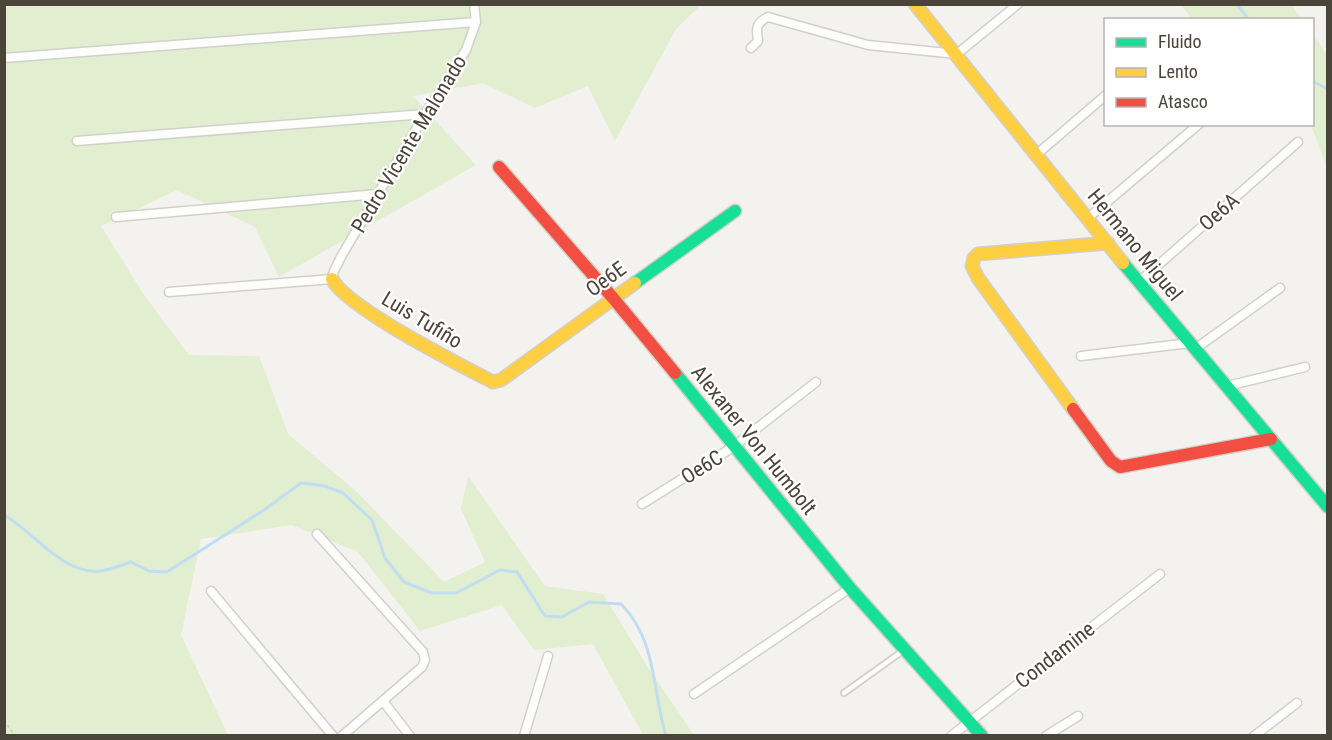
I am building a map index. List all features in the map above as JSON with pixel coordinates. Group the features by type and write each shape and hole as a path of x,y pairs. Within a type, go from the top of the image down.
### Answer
{"street":[{"name":"Pedro Vicente Malonado","path":"332,279 342,255 425,114 466,50 476,22 474,4"},
{"name":"Hermano Miguel","path":"915,4 1139,282 1328,507"},
{"path":"751,48 758,41 756,28 760,21 768,17 868,45 957,54 1018,4"},
{"path":"4,58 476,22"},
{"path":"1036,155 1104,97"},
{"path":"77,141 425,114"},
{"path":"1088,218 1197,126"},
{"name":"Oe6A","path":"1139,282 1298,142"},
{"name":"Alexaner Von Humbolt","path":"499,166 613,298 850,588 982,735"},
{"path":"116,217 378,195"},
{"name":"Oe6E","path":"501,380 735,211"},
{"path":"1108,243 978,254 972,266 999,307 1111,461 1120,467 1271,439"},
{"path":"169,292 332,279"},
{"name":"Luis Tufiño","path":"332,279 336,287 369,312 451,361 493,381 501,380"},
{"path":"1081,356 1193,346 1280,288"},
{"path":"1227,386 1305,367"},
{"name":"Oe6C","path":"642,504 733,447 816,382"},
{"path":"317,534 423,652 425,660 422,667 342,735"},
{"name":"Condamine","path":"951,735 1160,574"},
{"path":"694,694 850,588"},
{"path":"210,591 333,735"},
{"path":"524,735 548,656"},
{"path":"383,701 410,735"},
{"path":"1254,735 1297,703"},
{"path":"1046,735 1078,716"}],"lane":[{"path":"844,693 904,650"}],"path":[{"path":"4,720 15,735"}],"green space":[{"path":"4,5 701,5 676,29 615,141 588,86 535,108 483,83 413,96 476,165 279,277 255,227 177,190 101,226 144,295 189,355 259,356 288,434 356,491 444,582 485,562 461,509 468,476 545,586 603,594 647,666 694,735 643,735 593,644 534,650 502,605 420,631 358,552 292,525 201,539 181,635 228,735 5,735"},
{"path":"1181,5 1291,5 1301,18 1191,18"},
{"path":"1314,36 1327,55 1327,168 1311,126 1314,126"}],"waterway":[{"path":"1237,4 1248,18"},
{"path":"1314,82 1328,89"},
{"path":"4,515 61,560 74,566 100,571 131,562 149,571 167,572 264,510 301,483 325,486 343,493 372,520 385,558 404,582 432,593 456,593 500,570 517,572 545,616 562,617 589,602 621,604 633,618 647,649 666,736"}],"traffic: fast":[{"path":"635,283 735,211"},
{"path":"1123,263 1328,507"},
{"path":"675,373 850,588 982,736"}],"traffic: slow":[{"path":"915,4 1123,263"},
{"path":"1073,409 978,278 972,266 978,254 1108,243"},
{"path":"332,279 342,291 381,320 493,382 501,380 635,283"}],"traffic: jam":[{"path":"499,167 675,373"},
{"path":"1073,409 1111,461 1120,467 1271,439"}]}
